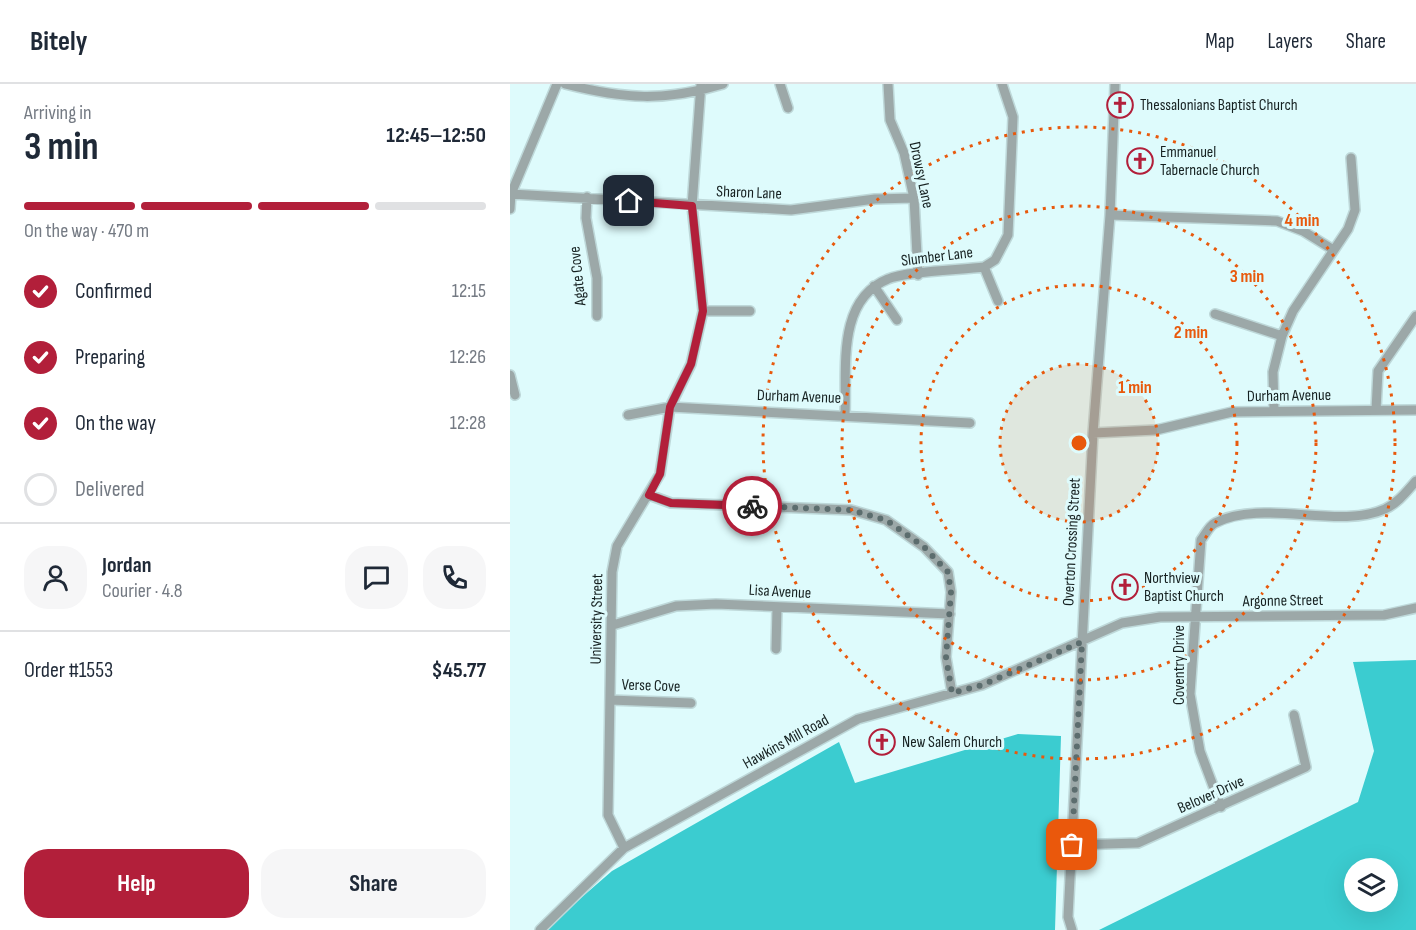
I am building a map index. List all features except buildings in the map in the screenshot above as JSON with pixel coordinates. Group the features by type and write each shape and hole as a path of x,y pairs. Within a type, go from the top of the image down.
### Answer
{"street":[{"path":"510,209 511,194 557,84"},
{"path":"565,84 612,96 653,97 723,84"},
{"path":"780,84 788,108"},
{"name":"Drowsy Lane","path":"888,84 890,120 904,153 914,198 918,275"},
{"name":"Slumber Lane","path":"874,286 890,278 984,267 995,260 1008,235 1013,117 1002,84"},
{"name":"Overton Crossing Street","path":"1072,930 1068,916 1093,433 1110,215 1115,84"},
{"name":"University Street","path":"624,848 608,815 613,626 612,572 617,546 660,474 670,407 691,364 703,311 692,206 701,87"},
{"path":"1274,410 1273,372 1282,336 1293,311 1332,249 1348,229 1355,210 1351,158"},
{"name":"Sharon Lane","path":"511,194 791,210 875,199 914,198"},
{"name":"Agate Cove","path":"587,197 586,218 597,278 597,316"},
{"path":"1110,215 1277,222 1303,231 1332,249"},
{"path":"984,267 998,301"},
{"path":"845,414 848,330 855,306 874,286 897,320"},
{"path":"703,311 750,311"},
{"path":"1215,314 1282,336"},
{"path":"1376,410 1378,370 1416,316"},
{"path":"510,375 515,395"},
{"name":"Durham Avenue","path":"628,415 670,407 845,414 970,423"},
{"name":"Durham Avenue","path":"1093,433 1155,430 1232,412 1416,410"},
{"name":"Coventry Drive","path":"1221,807 1200,751 1190,694 1201,540 1213,524 1240,515 1360,514 1385,509 1403,496 1416,481"},
{"path":"649,495 671,503 851,510 886,520 924,547 948,572 951,592 946,657 952,693"},
{"name":"Lisa Avenue","path":"613,626 676,606 716,604 950,614"},
{"path":"776,650 777,608"},
{"name":"Argonne Street","path":"1082,642 1122,623 1160,617 1384,615 1416,608"},
{"name":"Hawkins Mill Road","path":"540,930 624,848 858,719 982,685 1082,642"},
{"name":"Verse Cove","path":"610,700 691,703"},
{"name":"Belover Drive","path":"1072,845 1138,843 1306,767 1294,715"}],"shaded area":[{"path":"1416,660 1416,930 1099,930 1358,802 1374,751 1353,662"},
{"path":"1018,734 1061,736 1055,930 544,930 612,871 839,742 855,783"}],"way so far":[{"path":"752,506 851,510 886,520 924,547 948,572 951,592 946,657 952,693 982,685 1082,642 1072,845"}],"place":[{"name":"Thessalonians Baptist Church","path":"1120,105"},
{"name":"Emmanuel Tabernacle Church","path":"1140,161"},
{"name":"Northview Baptist Church","path":"1125,587"},
{"name":"New Salem Church","path":"882,742"}],"route":[{"path":"629,201 692,206 703,311 691,364 670,407 660,474 649,495 671,503 752,506"}]}
